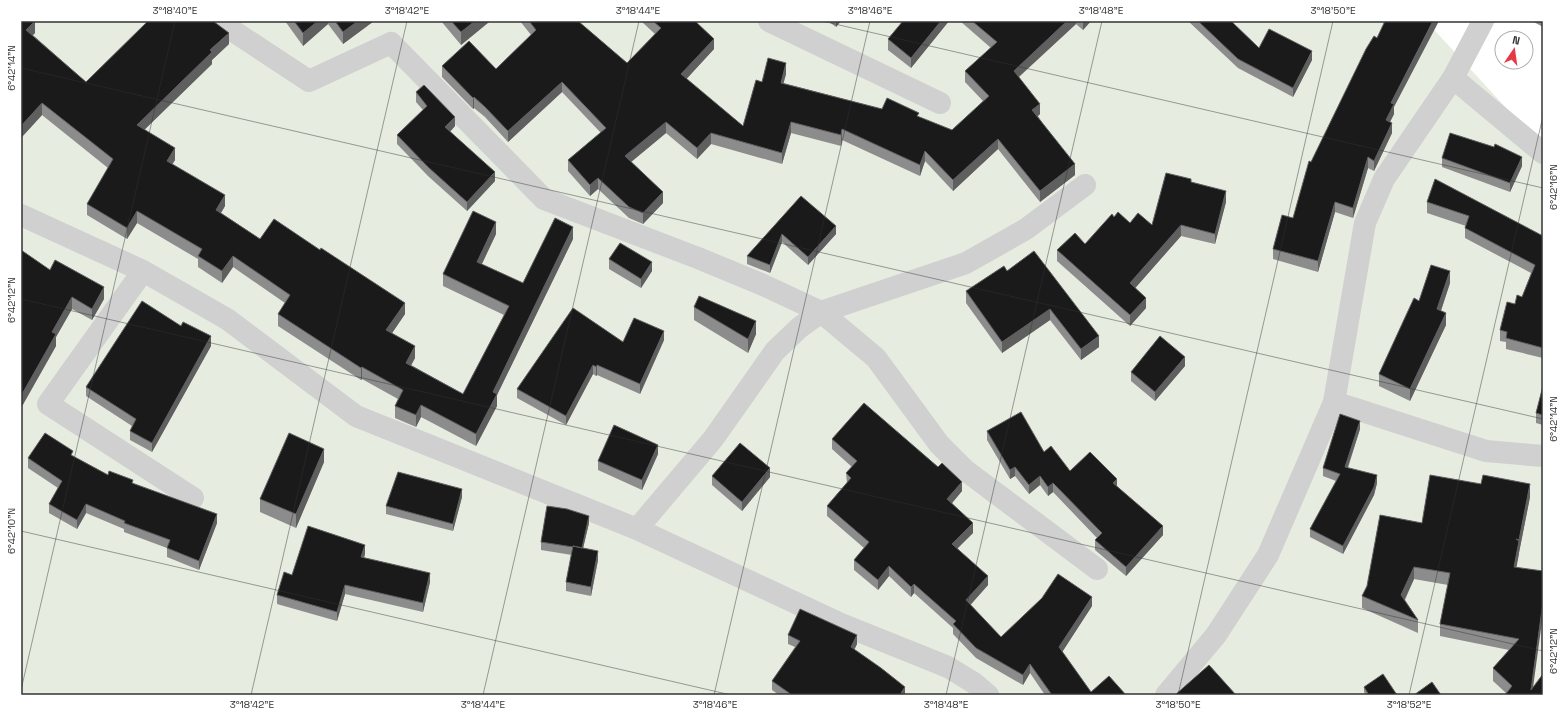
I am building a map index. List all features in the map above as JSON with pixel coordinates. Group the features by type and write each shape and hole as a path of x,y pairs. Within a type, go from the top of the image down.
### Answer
{"street":[{"path":"218,21 309,81 391,43 544,199 698,258 761,284 821,312 876,358 939,444 965,470 1097,569"},
{"path":"770,21 940,103"},
{"path":"1166,695 1216,635 1268,555 1334,402 1365,223 1384,179 1454,78 1483,21"},
{"path":"1454,78 1543,153"},
{"path":"637,529 713,439 775,351 798,328 821,312 966,262 1026,229 1085,186"},
{"path":"21,215 143,271 227,319 356,416 637,529 841,624 948,667 974,683 988,695"},
{"path":"143,271 48,404 193,498"},
{"path":"1334,402 1486,451 1543,456"}],"shaded area":[{"path":"21,21 1426,21 1543,148 1543,695 21,695"}],"building":[{"path":"21,21 35,21 26,30 86,82 148,21 213,21 229,33 210,50 212,52 137,125 175,148 167,161 225,195 216,210 260,239 274,219 320,250 321,248 405,303 386,330 415,346 406,363 463,394 509,306 443,274 473,211 496,222 477,262 523,283 555,218 573,227 493,392 497,394 476,434 421,405 416,415 395,406 403,390 362,367 361,368 278,314 290,295 233,256 222,271 198,256 202,249 137,211 127,228 87,204 113,159 42,103 21,126"},
{"path":"294,21 318,21 303,33"},
{"path":"335,21 358,21 343,32"},
{"path":"451,21 475,21 461,32"},
{"path":"529,21 578,21 627,63 661,28 653,21 695,21 714,39 681,74 743,126 756,80 762,82 768,58 786,63 781,83 882,109 887,98 919,113 917,116 952,130 989,96 965,71 997,42 972,21 1067,21 1014,71 1040,104 1032,110 1075,164 1040,191 998,139 953,180 925,151 920,165 842,129 841,135 791,122 782,153 711,133 697,148 666,122 625,156 663,192 643,213 629,207 598,178 590,185 568,160 606,128 562,82 508,131 442,66 469,41 496,69 536,30"},
{"path":"903,21 941,21 911,58 888,39"},
{"path":"1198,21 1231,21 1259,48 1269,29 1312,51 1293,88 1238,59"},
{"path":"1385,21 1433,21 1391,103 1394,104 1386,120 1392,123 1374,161 1368,157 1353,208 1335,202 1318,261 1273,249 1282,215 1293,218 1309,161 1311,162 1366,49 1374,36 1377,38"},
{"path":"424,85 455,117 445,127 495,172 467,202 428,167 397,135 427,106 416,92"},
{"path":"1450,133 1494,147 1495,144 1522,157 1510,183 1442,158"},
{"path":"1166,173 1191,179 1191,182 1226,191 1215,234 1181,225 1130,283 1146,298 1130,315 1057,250 1075,233 1085,244 1112,214 1114,217 1118,212 1130,223 1138,213 1152,225"},
{"path":"1435,179 1543,236 1543,348 1506,338 1507,332 1500,330 1507,302 1515,304 1517,295 1522,297 1535,265 1465,228 1469,216 1427,202"},
{"path":"801,196 836,226 808,257 782,234 770,265 747,256"},
{"path":"620,243 652,262 641,279 609,259"},
{"path":"21,250 50,270 55,260 104,287 92,309 72,297 52,332 56,334 21,396"},
{"path":"1034,251 1099,336 1081,349 1050,309 1002,342 966,291 1004,266 1007,271"},
{"path":"1431,265 1450,271 1437,309 1446,313 1410,389 1379,374 1414,298 1419,301"},
{"path":"699,296 756,321 748,339 694,307"},
{"path":"142,301 181,326 183,322 211,336 152,443 130,431 136,419 86,387"},
{"path":"573,308 623,342 634,318 664,331 640,384 597,365 596,367 593,365 566,416 517,389"},
{"path":"1160,336 1185,357 1155,392 1131,372"},
{"path":"1543,386 1543,415 1536,413"},
{"path":"864,403 938,467 942,463 962,482 947,499 973,523 952,544 988,576 966,600 1001,637 1042,598 1058,574 1092,597 1059,647 1091,692 1109,676 1126,695 1052,695 1030,664 1023,675 976,648 953,624 956,621 914,584 911,587 889,566 878,580 854,560 869,542 827,506 851,478 846,473 857,461 832,439"},
{"path":"1021,412 1044,452 1051,446 1070,471 1090,452 1117,479 1113,483 1163,526 1126,567 1095,540 1102,533 1053,483 1048,487 1040,476 1029,485 1015,467 1010,470 987,431"},
{"path":"1340,414 1360,421 1345,467 1377,475 1374,487 1343,546 1310,529 1340,474 1323,468"},
{"path":"614,425 658,445 642,480 598,461"},
{"path":"45,433 73,451 71,455 108,475 109,471 133,480 132,483 217,514 199,561 167,548 170,540 124,523 125,521 86,504 77,520 49,504 62,481 28,458"},
{"path":"289,433 324,449 296,514 260,499"},
{"path":"740,443 770,468 742,502 712,476"},
{"path":"398,472 462,489 453,524 386,506"},
{"path":"1430,475 1481,484 1483,475 1530,484 1519,540 1516,539 1519,541 1514,567 1543,571 1543,602 1531,690 1543,674 1543,695 1505,695 1512,686 1493,668 1519,639 1440,624 1450,573 1414,567 1401,595 1418,620 1362,596 1367,586 1380,515 1422,523"},
{"path":"547,506 567,509 589,516 582,548 541,542"},
{"path":"308,526 365,545 361,557 430,573 423,603 345,585 337,612 277,595 284,572 292,575"},
{"path":"573,546 598,551 591,587 566,582"},
{"path":"800,609 857,635 851,647 905,687 901,693 903,695 792,695 772,681 800,641 788,635"},
{"path":"1209,665 1236,695 1175,695"},
{"path":"1383,674 1397,695 1369,695 1364,687"},
{"path":"1432,682 1441,695 1414,695"}]}
